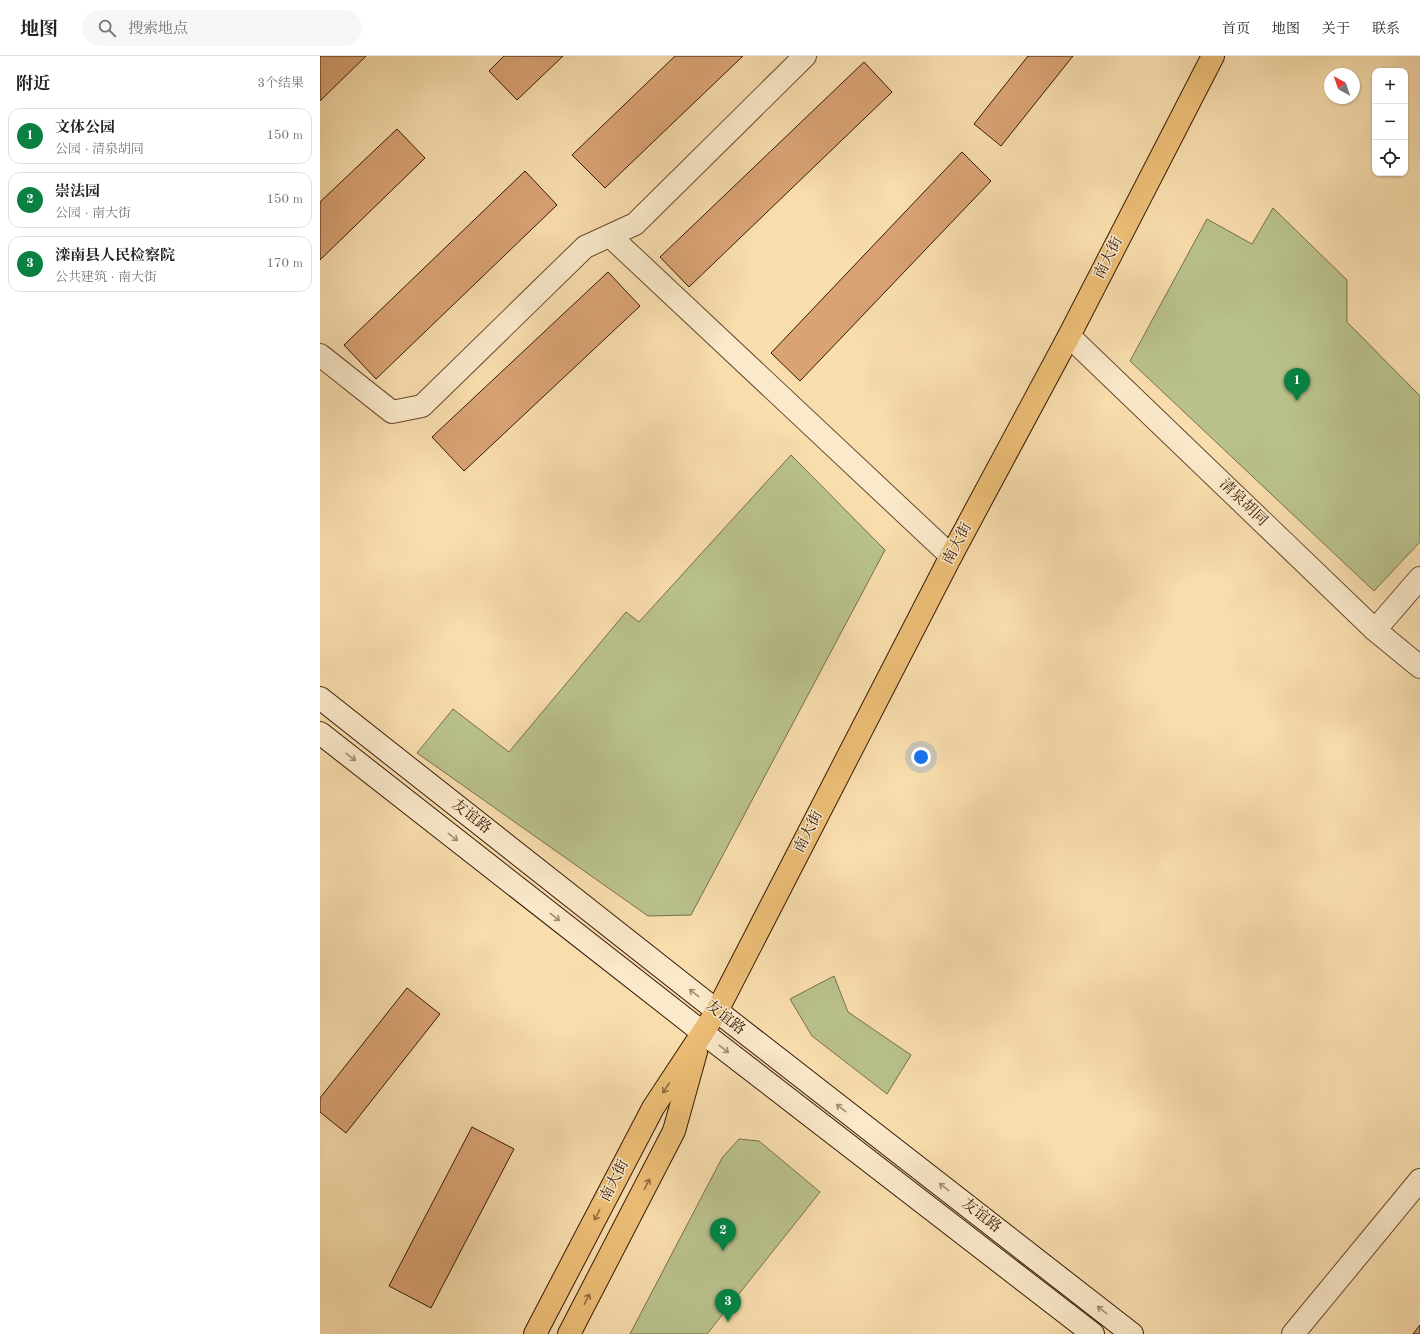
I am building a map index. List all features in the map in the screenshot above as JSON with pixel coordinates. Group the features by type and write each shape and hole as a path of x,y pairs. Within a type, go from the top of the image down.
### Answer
{"main road":[{"path":"320,355 392,412 422,406 585,247 635,224 805,56"},
{"name":"南大街","path":"535,1334 653,1108 717,1011 951,556 1069,336 1213,56"},
{"path":"610,236 951,556"},
{"name":"清泉胡同","path":"1069,336 1375,630 1420,667"},
{"path":"1375,630 1420,578"},
{"name":"友谊路","path":"320,698 717,1011 1132,1334"},
{"name":"友谊路","path":"320,733 702,1032 1093,1334"},
{"name":"南大街","path":"569,1334 674,1131 702,1032"},
{"path":"1293,1334 1420,1180"}],"green space":[{"path":"1273,208 1347,280 1347,322 1420,396 1420,542 1374,591 1130,361 1207,219 1252,244"},
{"path":"791,455 885,550 691,915 648,916 417,753 453,709 509,752 626,612 639,622"},
{"path":"834,976 848,1012 911,1055 887,1094 812,1036 790,999"},
{"path":"739,1139 759,1141 820,1192 707,1334 630,1334 722,1158"}],"building":[{"path":"320,56 366,56 320,101"},
{"path":"504,56 563,56 517,100 489,71"},
{"path":"675,56 743,56 605,188 572,155"},
{"path":"1028,56 1073,56 1001,146 974,124"},
{"path":"864,62 892,92 689,287 660,257"},
{"path":"397,129 425,158 320,260 320,202"},
{"path":"962,152 991,181 800,381 771,353"},
{"path":"525,171 557,205 376,379 344,345"},
{"path":"608,272 640,306 464,471 432,437"},
{"path":"407,988 440,1014 346,1133 320,1112 320,1098"},
{"path":"472,1127 514,1149 431,1308 389,1286"},
{"path":"1420,1325 1420,1334 1413,1334"}],"place":[{"name":"文体公园","path":"1297,401"},
{"name":"崇法园","path":"723,1251"},
{"name":"滦南县人民检察院","path":"728,1322"}]}
